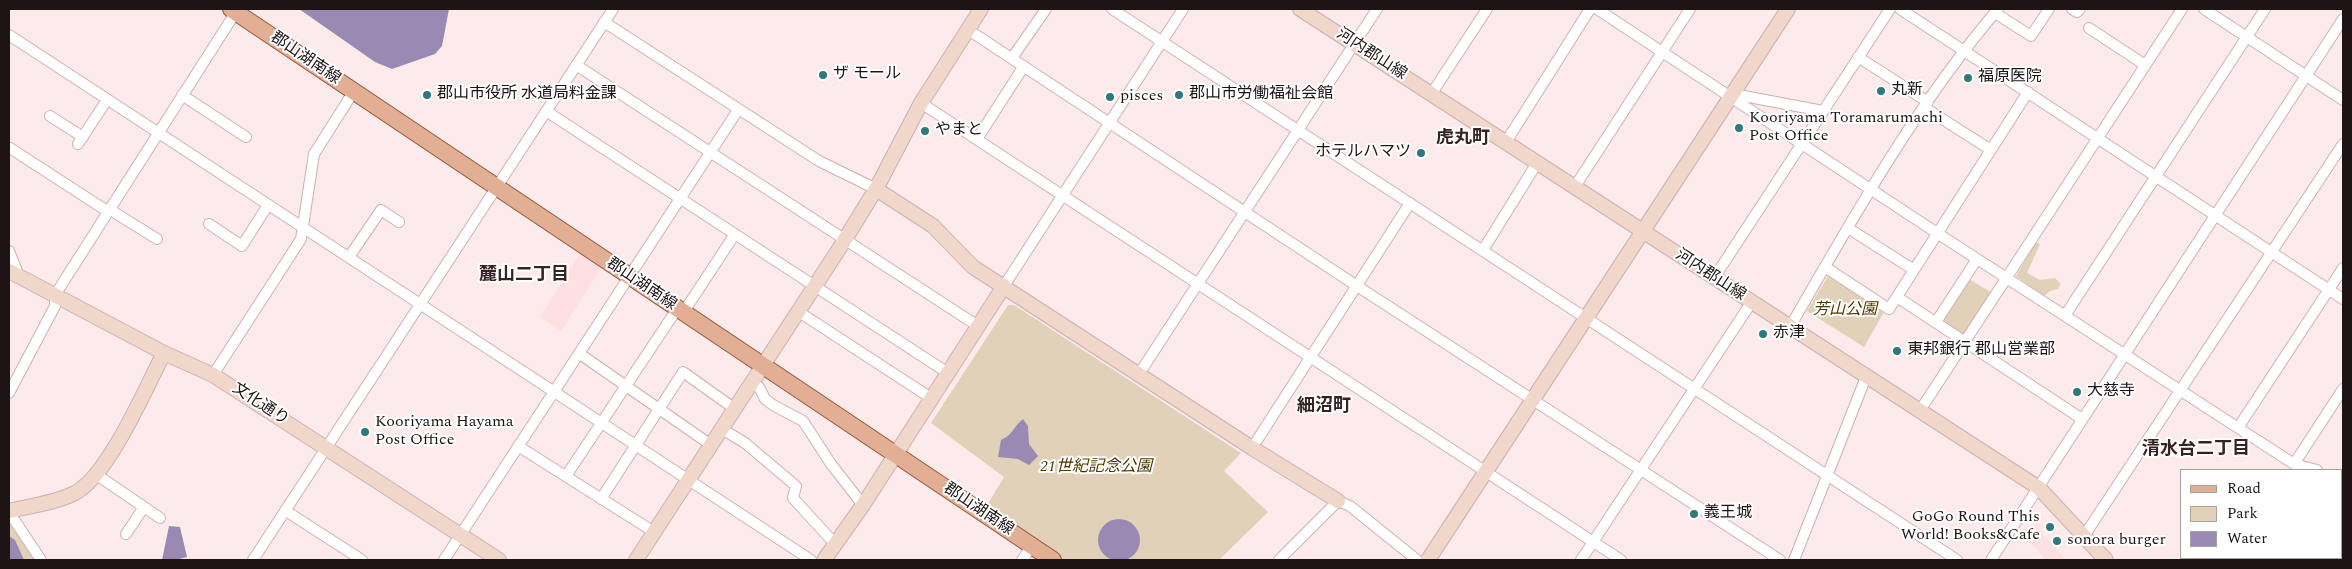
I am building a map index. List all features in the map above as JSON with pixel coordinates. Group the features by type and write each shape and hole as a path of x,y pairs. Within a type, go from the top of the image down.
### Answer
{"main road":[{"name":"郡山湖南線","path":"234,11 762,367 1053,560"}],"street":[{"path":"256,559 613,9"},
{"path":"636,560 845,240 876,189 921,103 981,9"},
{"path":"1012,58 1046,9"},
{"path":"1112,9 1957,560"},
{"path":"824,560 836,546 863,505 1183,9"},
{"name":"河内郡山線","path":"1300,9 2039,488 2106,560"},
{"path":"1139,374 1377,9"},
{"path":"1432,93 1487,9"},
{"path":"1506,142 1590,9"},
{"path":"1597,9 1661,52 1732,95 1937,233 2066,314 2294,464 2313,469"},
{"path":"1574,188 1690,9"},
{"path":"1428,560 1788,9"},
{"path":"1714,278 1890,9"},
{"path":"1900,9 2343,299"},
{"path":"1790,328 1872,189 1964,50 1996,11 2031,36 2050,9"},
{"path":"2072,9 2077,12 2080,9"},
{"path":"1919,412 2182,9"},
{"path":"2204,9 2343,100"},
{"path":"2066,314 2265,9"},
{"path":"9,393 56,306 55,295 232,18 234,11"},
{"path":"1991,560 2039,488 2124,352 2343,19"},
{"path":"604,22 819,161 876,189 933,226 973,267 1252,448 1338,501 1350,506 1418,560"},
{"path":"2089,28 2145,65"},
{"path":"968,29 1357,286 1780,560"},
{"path":"9,34 158,134 811,560"},
{"path":"1858,56 1991,150"},
{"path":"576,65 978,326"},
{"path":"976,139 1024,66"},
{"path":"213,375 301,239 314,154 354,92"},
{"path":"1825,267 1889,309 2028,92"},
{"path":"1732,95 1823,111"},
{"path":"182,96 246,137"},
{"path":"50,116 81,141 107,100"},
{"path":"921,103 1621,560"},
{"path":"444,560 738,110"},
{"path":"546,111 948,373"},
{"path":"2084,536 2343,144"},
{"path":"9,149 157,239"},
{"path":"1483,250 1537,163"},
{"path":"1252,448 1410,203"},
{"path":"209,224 242,246 268,205"},
{"path":"349,257 381,210 399,222"},
{"path":"1848,228 1914,270"},
{"path":"566,476 625,385 735,234"},
{"path":"9,251 14,273"},
{"path":"1936,322 1977,258"},
{"path":"2238,428 2343,268"},
{"name":"文化通り","path":"14,273 164,353 213,375 499,560"},
{"path":"1897,297 2082,419"},
{"path":"1581,560 1751,303"},
{"path":"798,312 931,398"},
{"path":"41,560 9,511 68,496 85,486 97,475 113,451 164,353"},
{"path":"580,354 711,444"},
{"path":"601,499 683,372 735,409"},
{"path":"1794,560 1866,377"},
{"path":"752,383 759,387 765,399 773,405 803,420 831,464 863,505"},
{"path":"2294,464 2343,389"},
{"path":"722,428 745,443 796,486 793,498 836,546"},
{"path":"518,446 654,532"},
{"path":"97,475 160,518"},
{"path":"1279,560 1338,501"},
{"path":"126,534 144,506"},
{"path":"286,511 362,560"},
{"path":"1022,560 1032,546"}],"shaded area":[{"path":"580,254 601,268 561,331 540,317"},
{"path":"2035,525 2066,560 2046,560 2024,535"}],"green space":[{"path":"2036,242 2040,244 2027,273 2040,280 2055,278 2061,284 2058,289 2050,291 2044,296 2016,276"},
{"name":"芳山公園","path":"1828,276 1884,312 1864,347 1807,311"},
{"path":"1969,279 1992,293 1964,336 1943,323 1942,319"},
{"name":"21世紀記念公園","path":"1008,305 1014,305 1241,453 1224,471 1268,512 1219,560 1064,560 986,507 1004,477 931,423"},
{"path":"10,520 35,560 9,560"}],"water":[{"path":"299,9 449,9 442,46 435,54 392,69 375,62"},
{"path":"1023,419 1028,426 1029,444 1038,456 1029,465 1018,459 998,457 1001,440"},
{"path":"1119,519 1134,525 1140,540 1134,555 1119,561 1104,555 1098,540 1104,525"},
{"path":"169,526 180,527 187,557 175,560 162,560"},
{"path":"9,536 15,540 24,560 9,560"}],"place":[{"name":"ザ モール","path":"823,75"},
{"name":"福原医院","path":"1968,78"},
{"name":"丸新","path":"1881,91"},
{"name":"郡山市役所 水道局料金課","path":"427,95"},
{"name":"郡山市労働福祉会館","path":"1179,95"},
{"name":"pisces","path":"1110,97"},
{"name":"Kooriyama Toramarumachi Post Office","path":"1739,128"},
{"name":"やまと","path":"925,131"},
{"name":"ホテルハマツ","path":"1421,153"},
{"name":"赤津","path":"1763,334"},
{"name":"東邦銀行 郡山営業部","path":"1897,351"},
{"name":"大慈寺","path":"2077,392"},
{"name":"Kooriyama Hayama Post Office","path":"365,432"},
{"name":"義王城","path":"1694,514"},
{"name":"GoGo Round This World! Books&Cafe","path":"2050,527"},
{"name":"sonora burger","path":"2057,541"}],"district":[{"name":"虎丸町","path":"1463,139"},
{"name":"麓山二丁目","path":"524,276"},
{"name":"細沼町","path":"1324,407"},
{"name":"清水台二丁目","path":"2196,450"}]}
